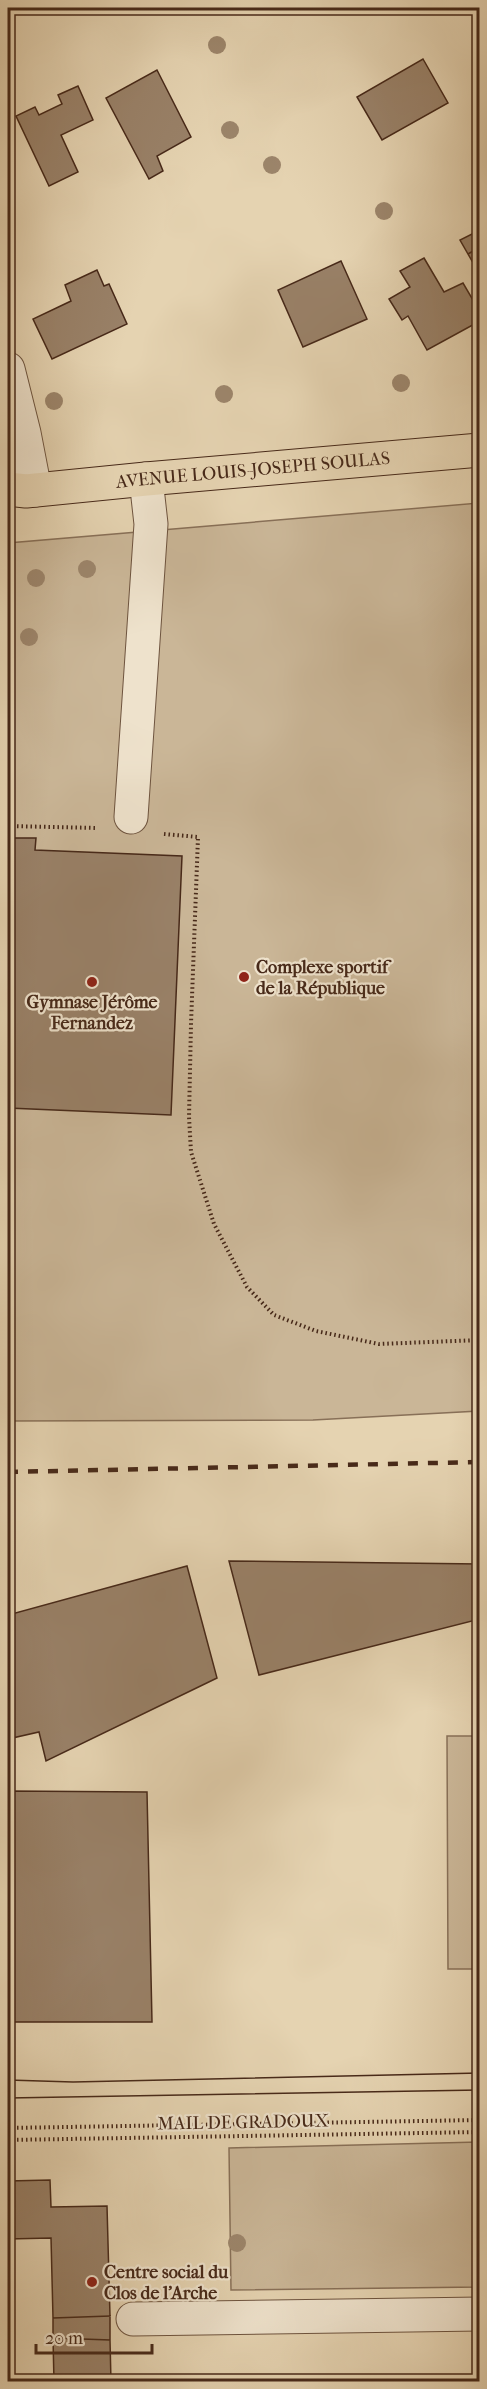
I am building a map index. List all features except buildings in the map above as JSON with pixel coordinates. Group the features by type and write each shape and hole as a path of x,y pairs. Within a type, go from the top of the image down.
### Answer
{"main road":[{"name":"AVENUE LOUIS-JOSEPH SOULAS","path":"17,493 146,479 480,450"}],"street":[{"path":"8,369 22,423 17,493"},
{"path":"118,822 151,524 146,479"},
{"path":"133,2319 480,2314"}],"path":[{"path":"8,826 118,822"},
{"path":"198,837 190,1024 191,1152 214,1224 247,1287 274,1315 316,1331 379,1344 480,1340"},
{"name":"MAIL DE GRADOUX","path":"8,2128 480,2120"},
{"name":"MAIL DE GRADOUX","path":"8,2140 480,2132"}],"shaded area":[{"name":"Complexe sportif de la République","path":"479,503 479,1411 313,1420 8,1421 8,543"},
{"path":"447,1736 479,1736 479,1969 448,1969"},
{"path":"479,2142 479,2287 231,2290 229,2148"}],"tram line":[{"path":"8,2080 73,2082 480,2073"},
{"path":"8,2098 480,2090"}],"railway":[{"path":"8,1472 480,1462"}],"place":[{"name":"Complexe sportif de la République","path":"244,977"},
{"name":"Gymnase Jérôme Fernandez","path":"92,982"},
{"name":"Centre social du Clos de l’Arche","path":"92,2282"}]}
